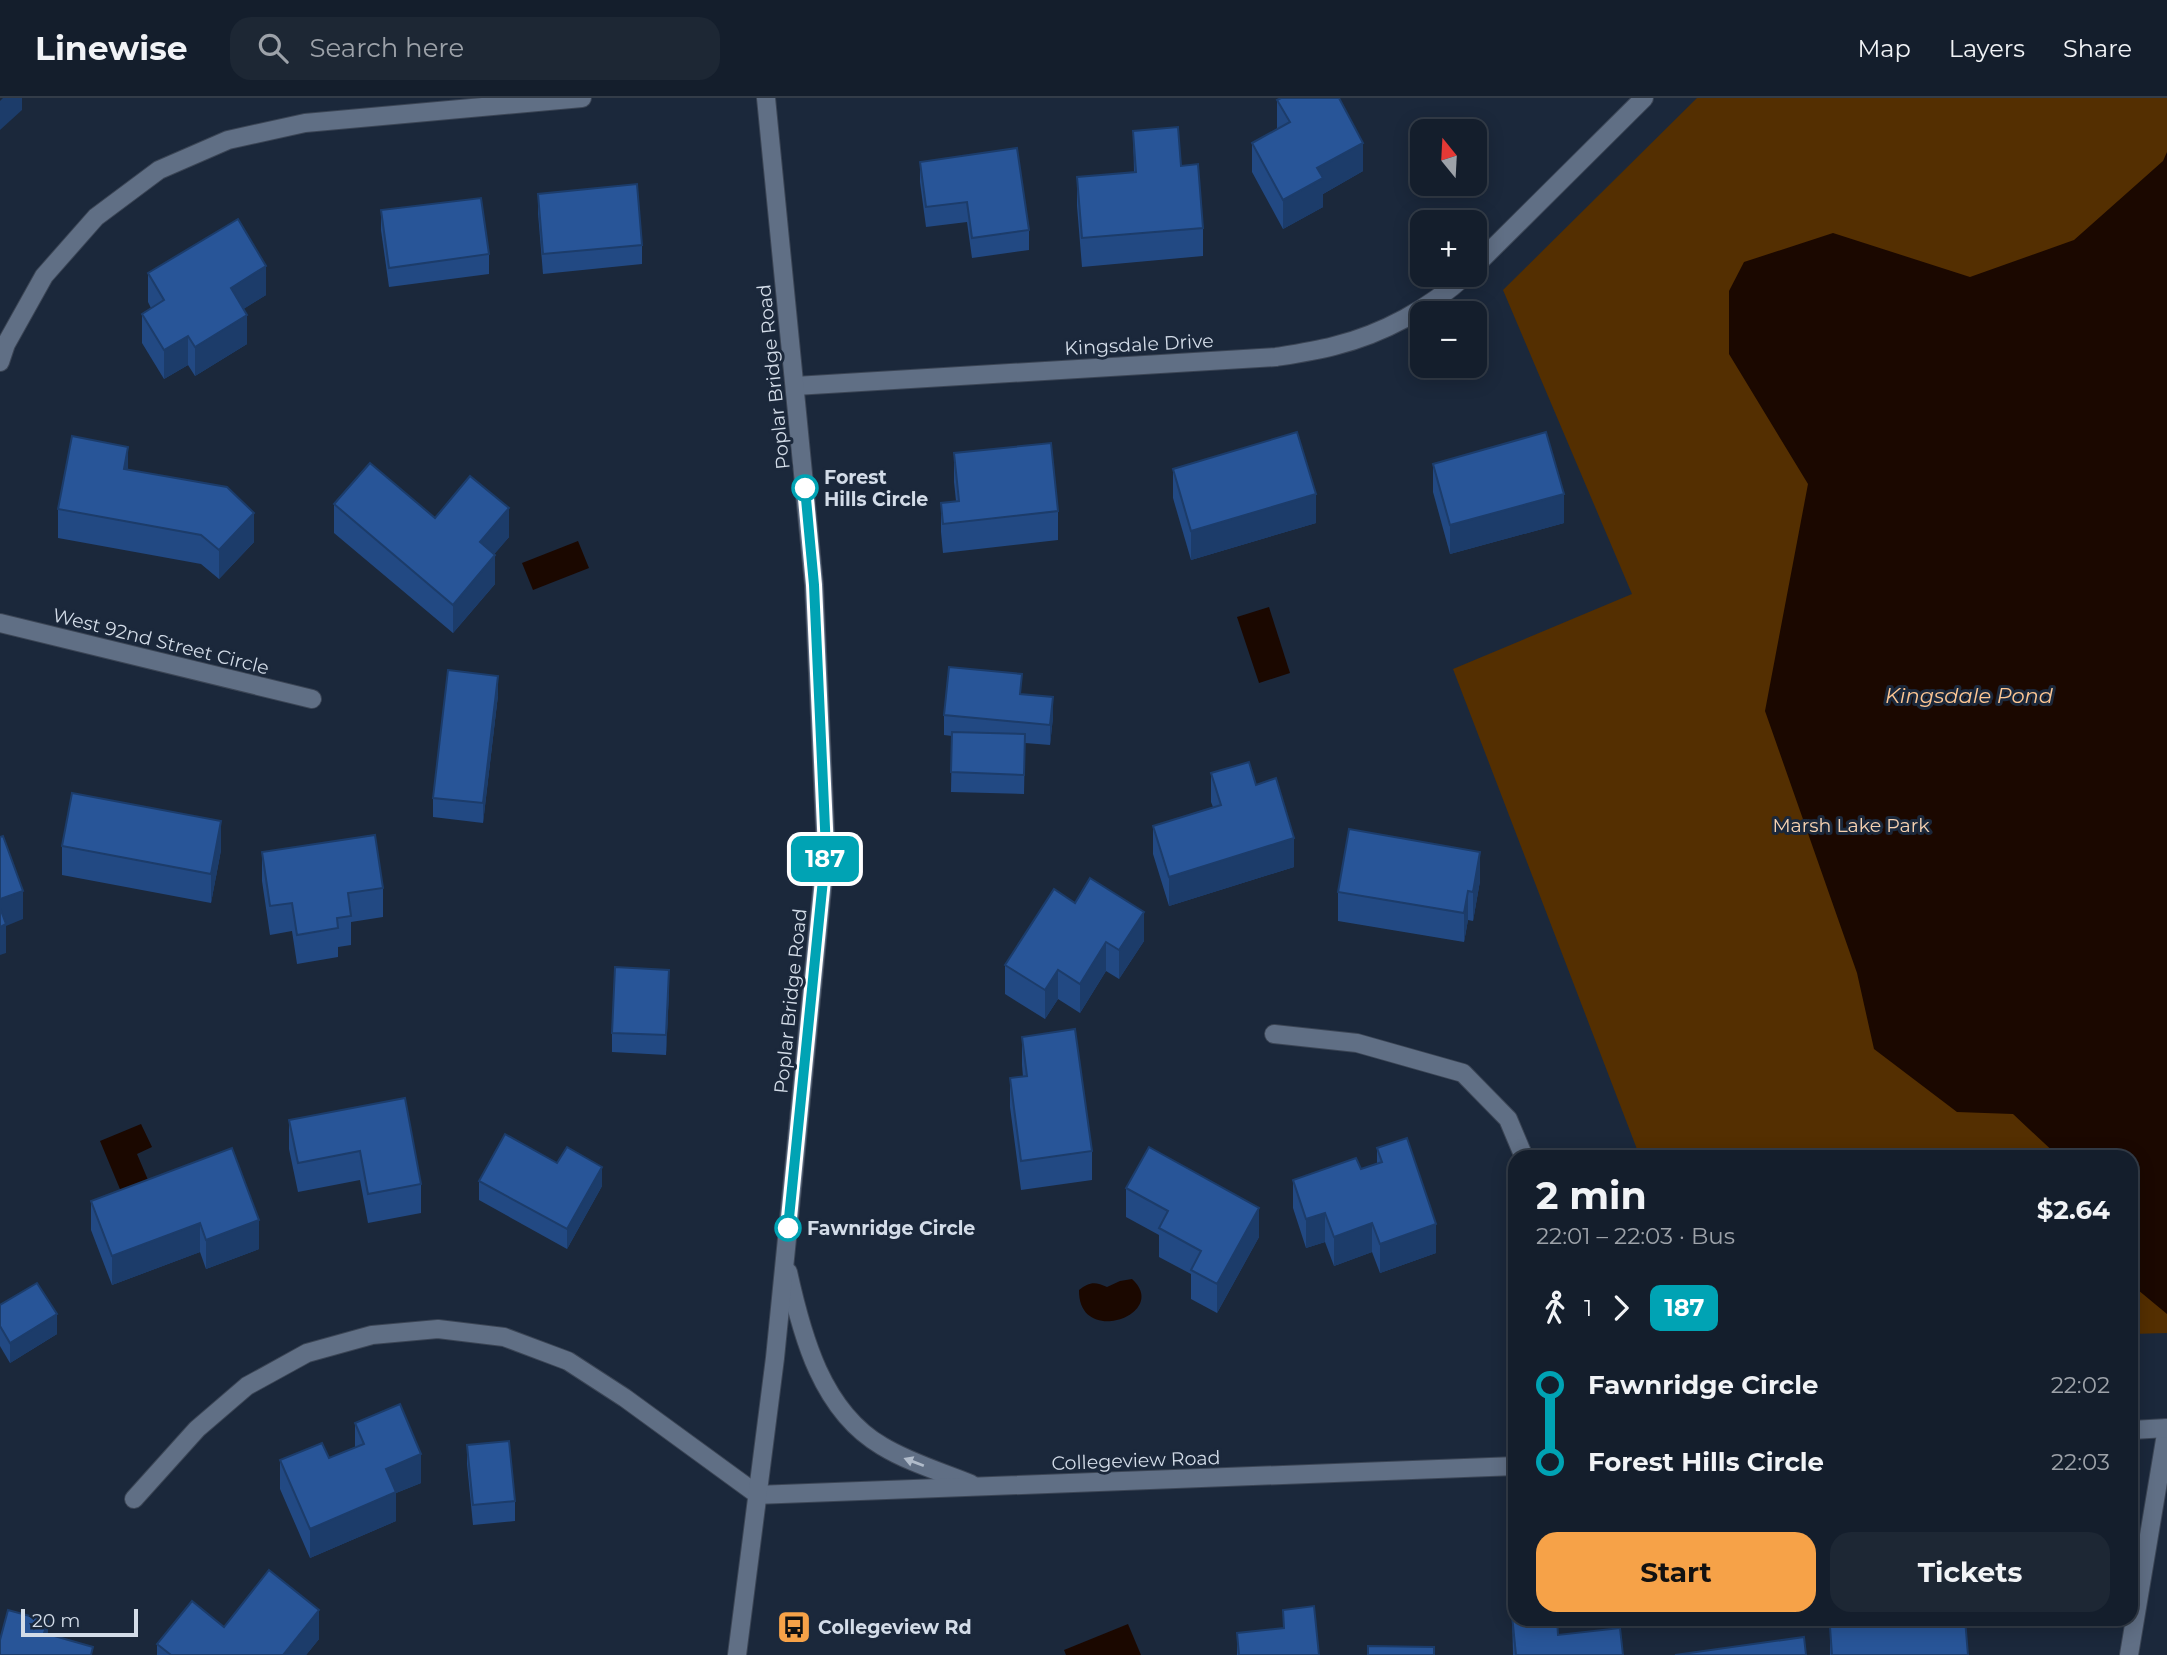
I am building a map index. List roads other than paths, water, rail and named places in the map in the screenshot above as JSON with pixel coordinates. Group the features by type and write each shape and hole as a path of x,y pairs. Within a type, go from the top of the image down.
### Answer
{"street":[{"path":"0,362 6,344 44,276 96,217 159,170 228,140 304,123 582,98"},
{"name":"Poplar Bridge Road","path":"737,1655 785,1255 826,850 814,585 766,98"},
{"path":"1487,254 1644,98"},
{"name":"Kingsdale Drive","path":"795,386 1276,357 1336,346 1396,324 1453,287"},
{"name":"West 92nd Street Circle","path":"0,623 312,699"},
{"path":"1274,1034 1357,1043 1463,1073 1508,1119 1521,1150"},
{"path":"785,1255 796,1304 820,1376 845,1415 879,1445 890,1451 978,1487"},
{"path":"134,1499 197,1429 247,1386 307,1353 372,1335 438,1329 504,1337 568,1361 625,1398 758,1495"},
{"path":"2138,1430 2167,1428 2138,1601"},
{"name":"Collegeview Road","path":"758,1495 1508,1466"},
{"path":"2129,1655 2134,1626"}],"water":[{"name":"Kingsdale Pond","path":"2167,152 2167,1314 2138,1290 2138,1150 2052,1150 2013,1114 1957,1112 1874,1049 1857,973 1765,711 1808,484 1729,354 1729,291 1744,262 1833,233 1970,277 2074,240 2163,161"},
{"path":"578,541 589,568 533,590 522,563"},
{"path":"1269,607 1290,673 1259,683 1237,617"},
{"path":"141,1124 152,1147 137,1154 154,1194 127,1206 100,1141"},
{"path":"1132,1279 1141,1292 1140,1304 1132,1313 1120,1319 1106,1321 1092,1318 1083,1308 1079,1290 1086,1285 1096,1283 1107,1287"},
{"path":"1128,1624 1141,1655 1066,1655 1064,1650"}],"place":[{"name":"Forest Hills Circle","path":"805,488"},
{"name":"Fawnridge Circle","path":"788,1228"},
{"name":"Collegeview Rd","path":"794,1627"}],"park label":[{"name":"Marsh Lake Park","path":"1851,825"}]}
